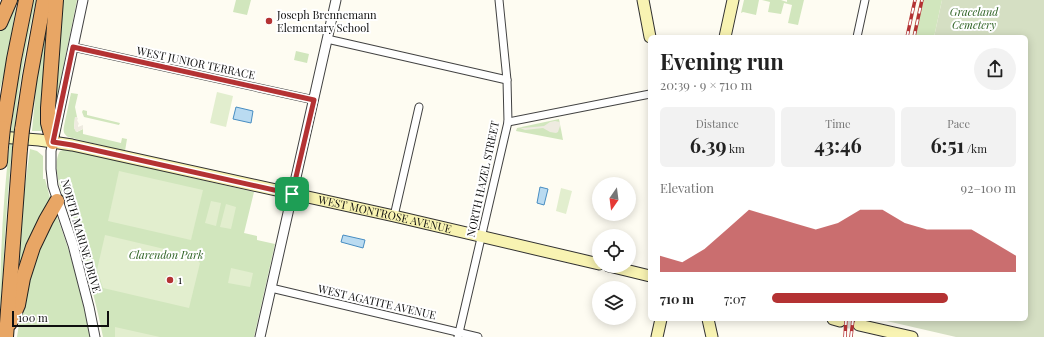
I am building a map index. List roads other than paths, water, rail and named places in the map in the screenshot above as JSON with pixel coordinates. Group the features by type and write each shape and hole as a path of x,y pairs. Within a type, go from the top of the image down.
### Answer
{"highway":[{"path":"0,22 10,0"},
{"path":"0,162 2,138 14,59 26,0"},
{"path":"6,334 22,130 44,0"},
{"path":"53,142 48,123 48,108 56,0"},
{"path":"6,334 18,305 33,248 46,220 58,201"}],"main road":[{"path":"643,0 650,35"},
{"path":"725,35 733,0"},
{"name":"WEST MONTROSE AVENUE","path":"2,138 72,145 394,216 592,262"},
{"path":"636,272 648,276"},
{"path":"657,337 661,321"},
{"path":"708,321 712,337"},
{"path":"859,325 912,337"}],"street":[{"name":"NORTH MARINE DRIVE","path":"83,0 53,142 51,169 53,186 73,245 95,337"},
{"path":"260,337 336,0"},
{"name":"NORTH HAZEL STREET","path":"459,335 508,122 507,80 499,0"},
{"path":"857,35 865,0"},
{"path":"328,39 507,80"},
{"name":"WEST JUNIOR TERRACE","path":"73,47 314,100"},
{"path":"508,122 648,94"},
{"path":"394,216 419,106"},
{"name":"WEST AGATITE AVENUE","path":"271,288 459,335 478,337"}],"water":[{"path":"236,107 253,111 251,123 233,119"},
{"path":"540,187 548,189 544,205 537,203"},
{"path":"343,235 365,240 363,248 341,242"}],"tunnel":[{"path":"840,321 859,325"}],"railway":[{"path":"907,35 915,0"},
{"path":"914,35 922,0"},
{"path":"845,337 846,321"},
{"path":"851,337 853,321"}],"place":[{"name":"Joseph Brennemann Elementary School","path":"269,21"},
{"name":"1","path":"170,280"}],"park label":[{"name":"Graceland Cemetery","path":"974,18"},
{"name":"Clarendon Park","path":"166,255"}]}
